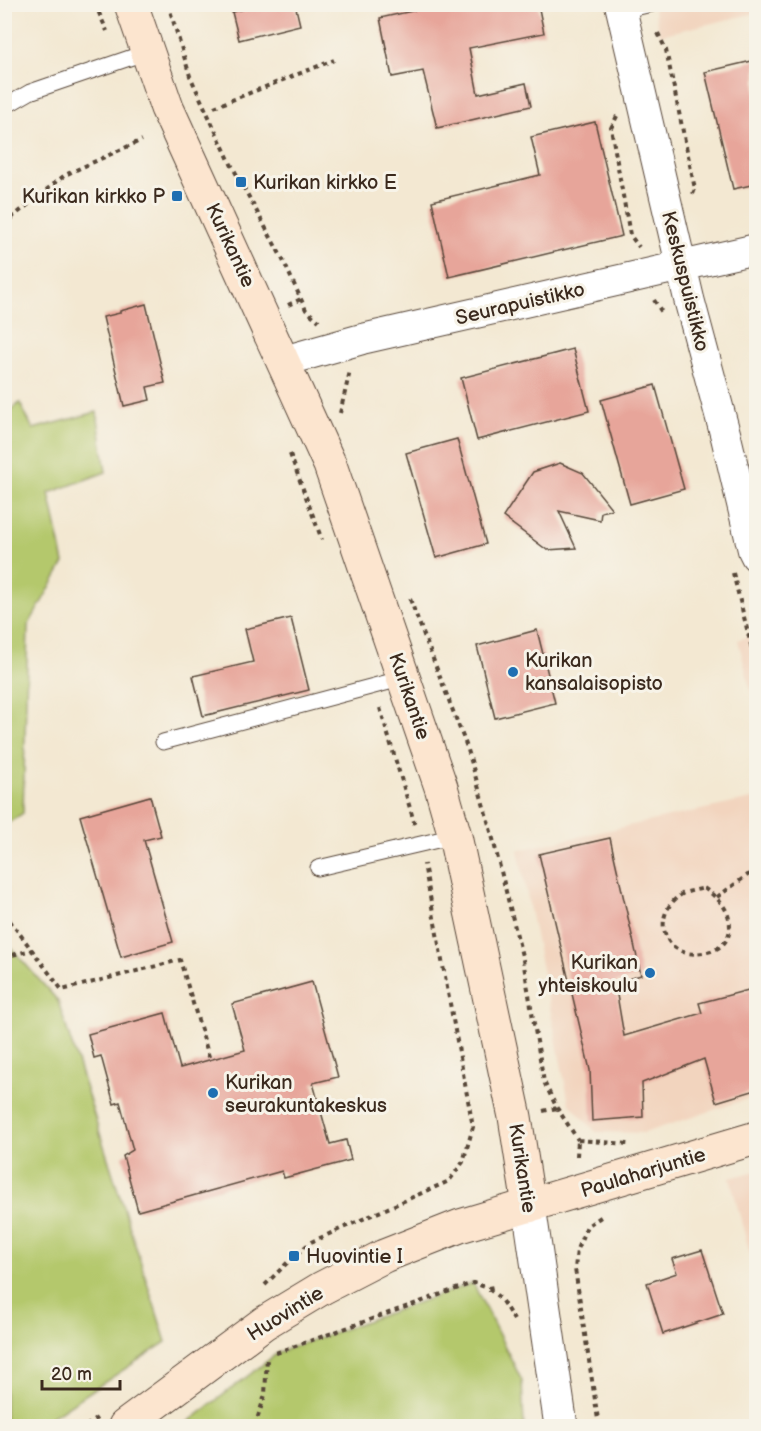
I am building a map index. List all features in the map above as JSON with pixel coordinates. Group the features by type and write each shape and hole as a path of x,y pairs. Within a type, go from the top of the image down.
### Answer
{"main road":[{"name":"Kurikantie","path":"131,4 134,57 167,108 330,465 389,682 441,787 454,836 515,1117 529,1206"},
{"name":"Paulaharjuntie","path":"529,1206 756,1138"},
{"name":"Huovintie","path":"125,1426 264,1323 322,1288 384,1256 460,1226 529,1206"}],"street":[{"name":"Keskuspuistikko","path":"635,7 682,265 756,556"},
{"name":"Seurapuistikko","path":"284,361 397,330 756,249"},
{"name":"Kurikantie","path":"529,1206 561,1426"}],"lane":[{"path":"4,107 30,92 134,57"},
{"path":"164,742 389,682"},
{"path":"318,868 454,836"}],"path":[{"path":"95,4 134,57"},
{"name":"Kurikantie","path":"168,4 190,76 231,164 282,258 306,310 325,327 336,346"},
{"path":"635,7 666,50 695,189 692,196"},
{"path":"214,107 334,60"},
{"path":"619,112 611,128 628,224 630,235 640,248 648,275"},
{"path":"4,224 65,176 142,140"},
{"path":"287,446 322,541"},
{"path":"261,1289 311,1242 449,1181 463,1162 470,1142 473,1127 389,682"},
{"path":"717,897 756,869"},
{"path":"704,888 717,897 730,916 729,936 720,948 702,954 684,954 672,946 664,930 666,911 682,894 704,888"},
{"path":"4,913 62,990 180,960 210,1060"},
{"path":"4,957 32,950"},
{"path":"577,1156 578,1140"},
{"path":"599,1426 575,1269 577,1249 587,1226 611,1211"},
{"path":"258,1362 473,1283 488,1288 493,1287"},
{"path":"255,1426 265,1395 267,1357"}],"shaded area":[{"path":"653,5 756,5 756,13 660,35"},
{"path":"756,634 756,711 738,640"},
{"name":"Kurikan yhteiskoulu","path":"756,798 756,1096 644,1133 596,1132 569,1103 518,850"},
{"path":"756,1171 756,1277 730,1178"}],"green space":[{"path":"20,403 33,429 97,412 106,472 49,493 64,563 28,626 23,813 5,825 4,415"},
{"path":"4,940 58,1001 166,1342 38,1426 5,1426"},
{"path":"473,1283 522,1381 524,1426 183,1426 279,1352"}],"building":[{"path":"265,4 295,4 300,25 239,40 232,12"},
{"path":"444,4 538,4 544,33 469,48 478,94 526,83 531,106 437,128 423,71 392,77 380,18"},
{"path":"756,60 756,184 733,189 705,72"},
{"path":"595,122 622,236 449,277 432,201 540,175 531,137"},
{"path":"146,304 165,383 147,387 150,400 124,406 103,317"},
{"path":"573,349 589,411 477,440 461,378"},
{"path":"655,385 684,489 630,504 601,400"},
{"path":"457,439 486,544 436,558 406,453"},
{"path":"560,463 583,473 612,509 601,512 600,520 559,511 576,548 547,550 503,517 533,472"},
{"path":"291,618 309,690 203,716 193,676 253,662 245,629"},
{"path":"537,630 555,703 495,718 477,646"},
{"path":"150,796 161,836 144,840 173,942 121,957 80,816"},
{"path":"610,838 641,975 615,983 624,1036 702,1013 699,1003 756,988 756,1090 716,1102 704,1059 642,1083 643,1117 592,1121 590,1070 539,854"},
{"name":"Kurikan seurakuntakeskus","path":"312,982 338,1077 313,1083 330,1144 346,1140 351,1160 284,1178 282,1171 138,1211 123,1156 133,1150 120,1102 114,1104 101,1056 94,1058 88,1034 165,1013 180,1068 245,1050 232,1004"},
{"path":"702,1250 723,1314 663,1334 647,1283 677,1273 672,1259"}],"place":[{"name":"Kurikan kirkko E","path":"241,182"},
{"name":"Kurikan kirkko P","path":"177,196"},
{"name":"Kurikan kansalaisopisto","path":"513,672"},
{"name":"Kurikan yhteiskoulu","path":"650,973"},
{"name":"Kurikan seurakuntakeskus","path":"213,1093"},
{"name":"Huovintie I","path":"294,1256"}]}
